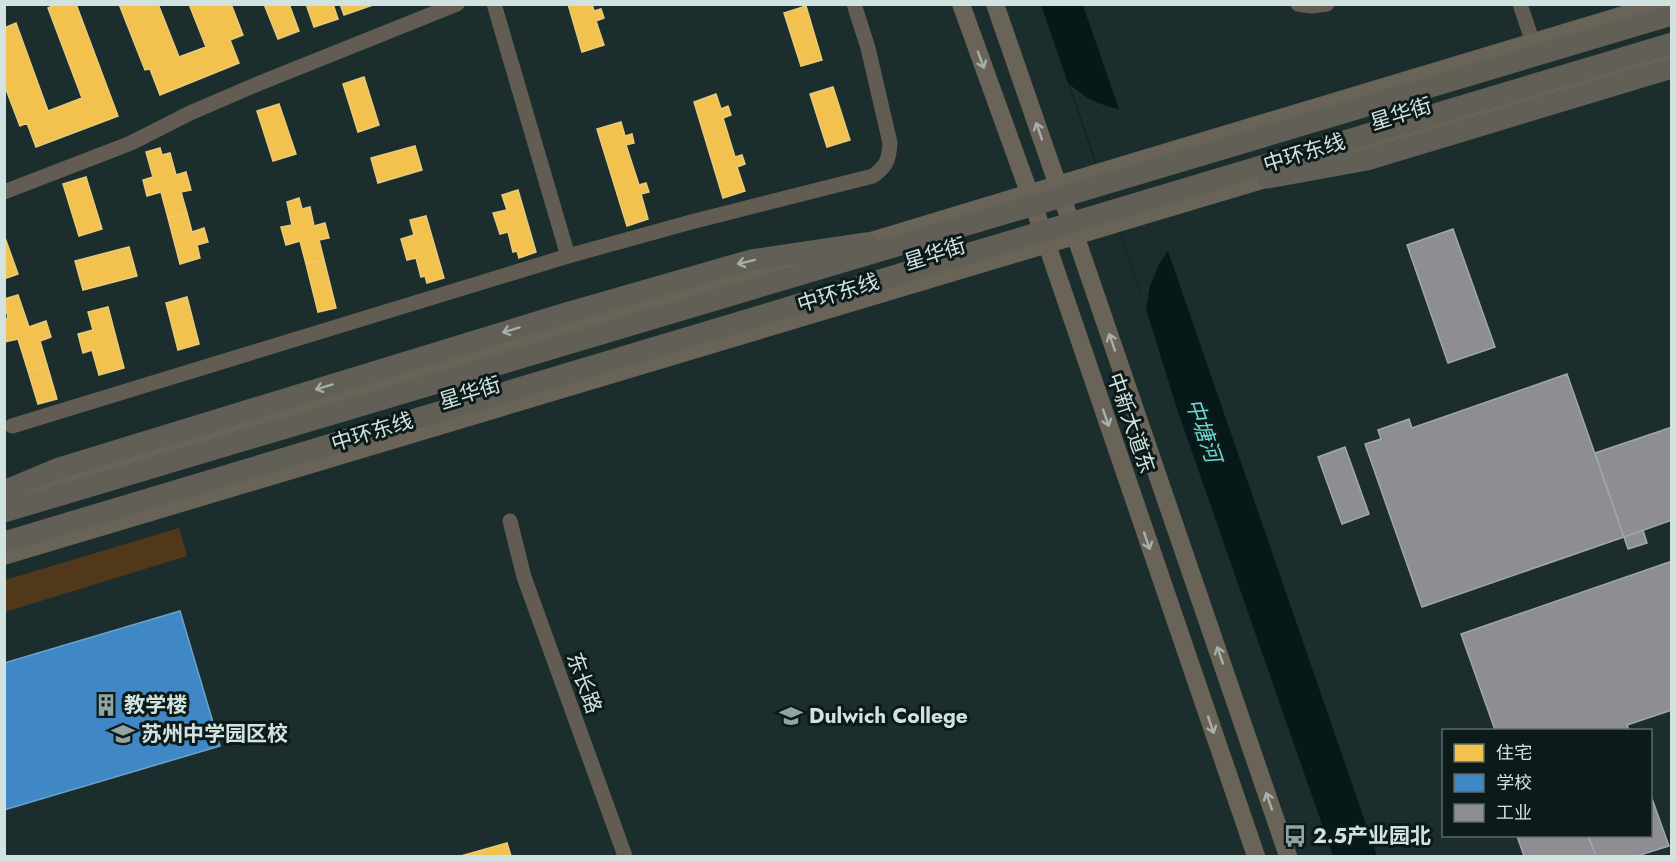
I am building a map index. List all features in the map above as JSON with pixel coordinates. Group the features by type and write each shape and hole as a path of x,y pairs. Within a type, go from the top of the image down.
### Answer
{"highway":[{"name":"中环东线","path":"4,512 1671,15"},
{"name":"中环东线","path":"4,542 1671,43"},
{"path":"1268,178 1367,160 1671,68"},
{"path":"4,491 59,468 566,313 751,260 866,243"}],"main road":[{"name":"中新大道东","path":"961,4 1030,195 1256,856"},
{"name":"中新大道东","path":"995,4 1288,856"},
{"name":"星华街","path":"4,499 1030,195 1660,4"},
{"name":"星华街","path":"4,556 1671,56"}],"street":[{"path":"4,192 131,143 190,113 260,83 458,4"},
{"path":"494,4 568,256"},
{"path":"12,426 568,256 873,176 884,168 889,158 890,143 868,48 855,4"},
{"path":"1298,4 1311,6 1328,4"},
{"path":"1520,4 1533,43"},
{"name":"东长路","path":"510,521 524,577 625,856"}],"shaded area":[{"path":"179,528 187,556 5,612 5,580"}],"water":[{"name":"中塘河","path":"1041,5 1083,5 1377,856 1333,856 1177,409 1146,309"}],"pier":[{"path":"1069,84 1087,98 1121,110 1168,251 1159,264 1150,286 1146,309"}],"building: 住宅":[{"path":"57,4 76,4 118,116 36,147 27,123 20,126 4,84 4,28 16,23 48,111 82,98 48,8"},
{"path":"119,4 158,4 179,57 206,47 189,4 231,4 243,35 230,40 239,63 160,95 150,69 145,70"},
{"path":"264,4 289,4 299,31 278,39"},
{"path":"306,4 333,4 338,19 314,27"},
{"path":"340,4 372,4 373,5 344,15"},
{"path":"568,4 592,4 594,11 601,9 604,18 596,21 604,45 582,52"},
{"path":"806,6 822,60 801,66 784,13"},
{"path":"364,77 379,125 358,132 343,84"},
{"path":"833,87 850,140 827,147 810,94"},
{"path":"716,94 721,109 728,106 731,115 723,118 735,157 742,155 745,164 737,167 745,191 723,198 694,102"},
{"path":"279,104 296,154 273,161 257,111"},
{"path":"621,122 625,136 632,134 634,143 626,145 639,185 646,183 649,192 641,194 648,219 627,226 597,129"},
{"path":"415,146 422,170 378,183 371,158"},
{"path":"160,148 162,155 170,153 176,175 186,172 191,190 181,192 187,213 168,218 161,192 147,196 143,180 153,177 146,152"},
{"path":"86,177 102,229 79,236 63,184"},
{"path":"518,190 536,252 519,258 517,251 513,252 508,232 500,234 493,213 507,210 502,195"},
{"path":"299,198 302,209 310,207 314,226 325,223 329,238 319,240 324,260 306,264 300,241 286,245 281,227 292,225 287,202"},
{"path":"187,213 192,232 204,228 208,242 197,245 200,258 180,264 168,218"},
{"path":"426,216 444,278 427,283 425,276 421,277 416,258 407,260 401,239 414,235 410,220"},
{"path":"4,235 18,274 4,279"},
{"path":"129,247 137,276 83,290 75,261"},
{"path":"324,260 336,308 318,312 306,264"},
{"path":"18,295 29,327 46,321 51,337 40,341 47,365 28,371 18,339 4,342 4,319 8,318 4,299"},
{"path":"187,297 199,344 178,350 166,303"},
{"path":"108,307 124,368 99,375 92,350 83,353 78,334 93,330 88,312"},
{"path":"47,365 57,399 38,404 28,371"},
{"path":"507,843 511,856 461,856"}],"building: 学校":[{"name":"教学楼","path":"180,611 220,746 4,810 4,663"}],"building: 工业":[{"path":"1453,229 1495,347 1448,363 1407,245"},
{"path":"1567,374 1624,537 1422,607 1365,444 1381,439 1378,430 1409,419 1412,428"},
{"path":"1672,427 1672,520 1624,537 1595,453"},
{"path":"1345,447 1369,514 1342,524 1318,457"},
{"path":"1643,530 1647,543 1628,549 1624,537"},
{"path":"1672,561 1672,710 1627,725 1629,729 1495,729 1461,634"},
{"path":"1652,799 1669,846 1637,856 1596,856 1588,837 1652,837"},
{"path":"1517,837 1588,837 1596,856 1524,856"}],"place":[{"name":"教学楼","path":"106,705"},
{"name":"Dulwich College","path":"791,716"},
{"name":"苏州中学园区校","path":"123,734"},
{"name":"2.5产业园北","path":"1295,836"}]}
